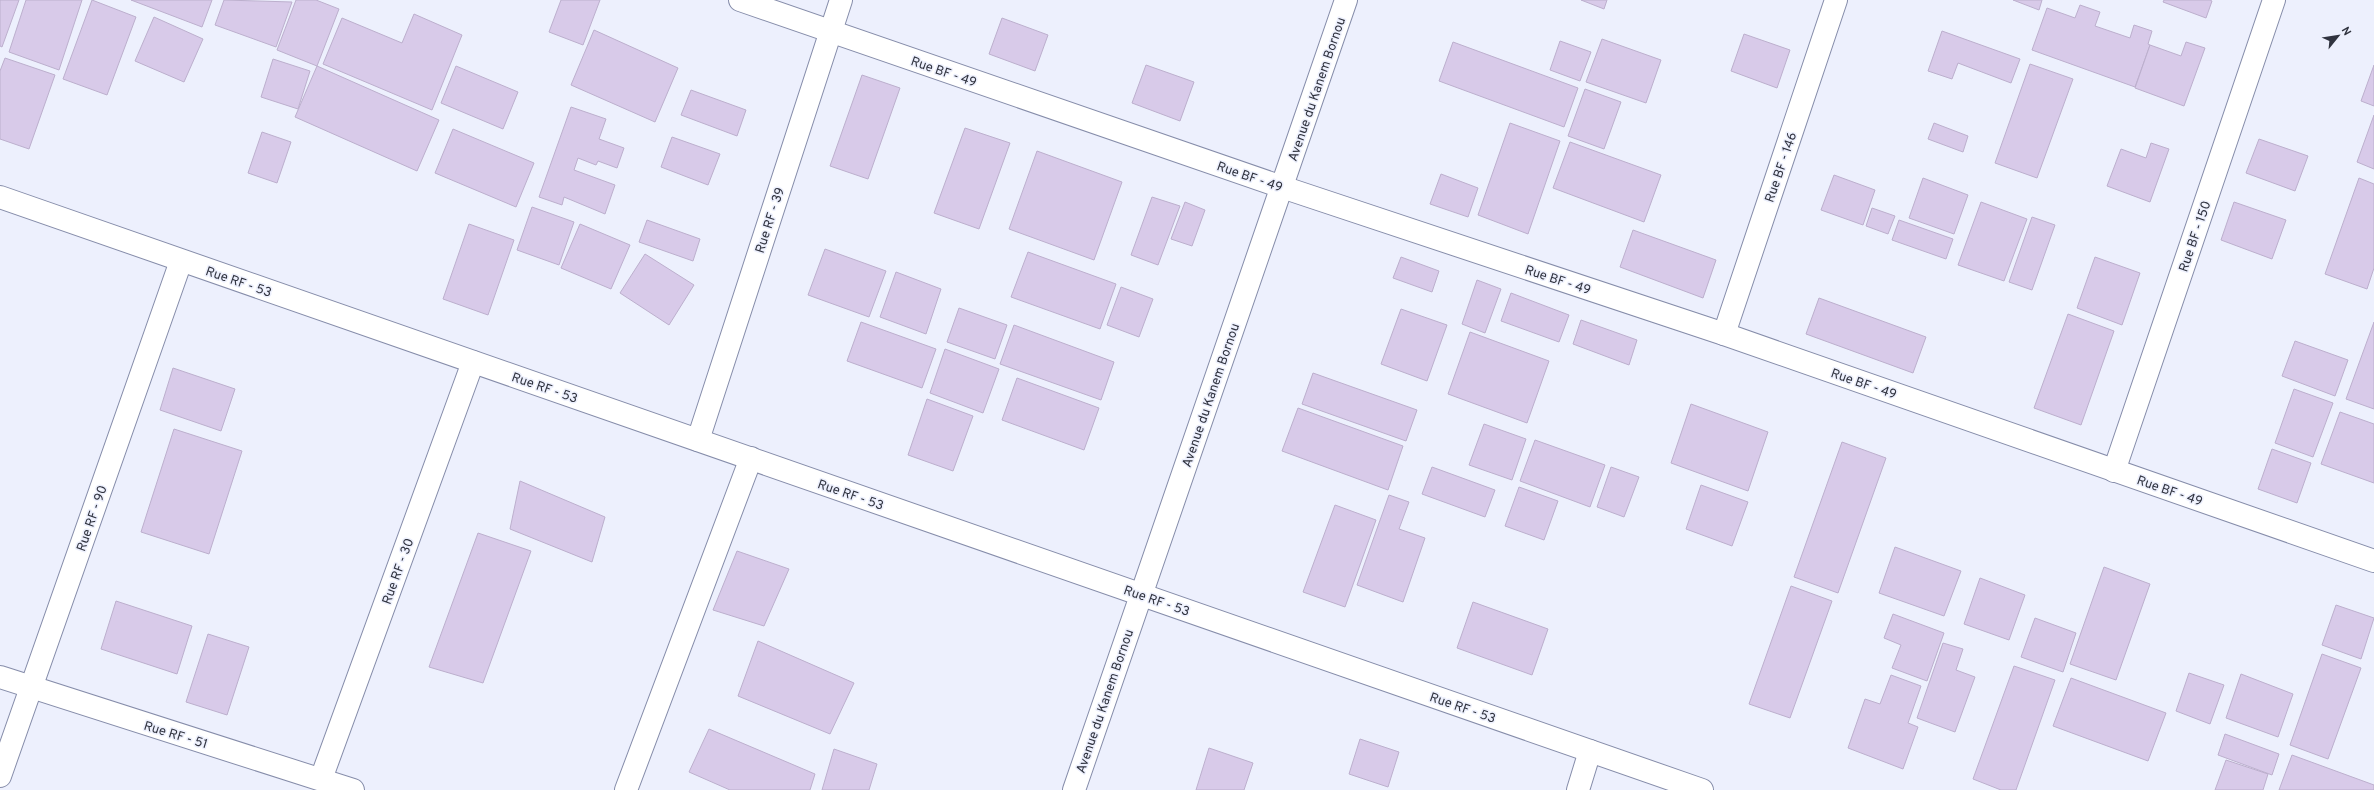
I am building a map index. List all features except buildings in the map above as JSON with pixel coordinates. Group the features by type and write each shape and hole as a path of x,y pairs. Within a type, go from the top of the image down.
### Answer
{"street":[{"name":"Rue BF - 49","path":"740,0 1282,187 1724,334 2374,561"},
{"name":"Rue RF - 39","path":"698,440 841,0"},
{"name":"Avenue du Kanem Bornou","path":"1074,790 1346,0"},
{"name":"Rue BF - 146","path":"1724,334 1836,0"},
{"name":"Rue BF - 150","path":"2114,471 2274,0"},
{"name":"Rue RF - 53","path":"0,198 1702,790"},
{"name":"Rue RF - 90","path":"0,776 181,261"},
{"name":"Rue RF - 30","path":"321,779 472,362"},
{"path":"626,790 751,458"},
{"name":"Rue RF - 51","path":"0,677 353,790"},
{"path":"1578,790 1590,751"}]}
